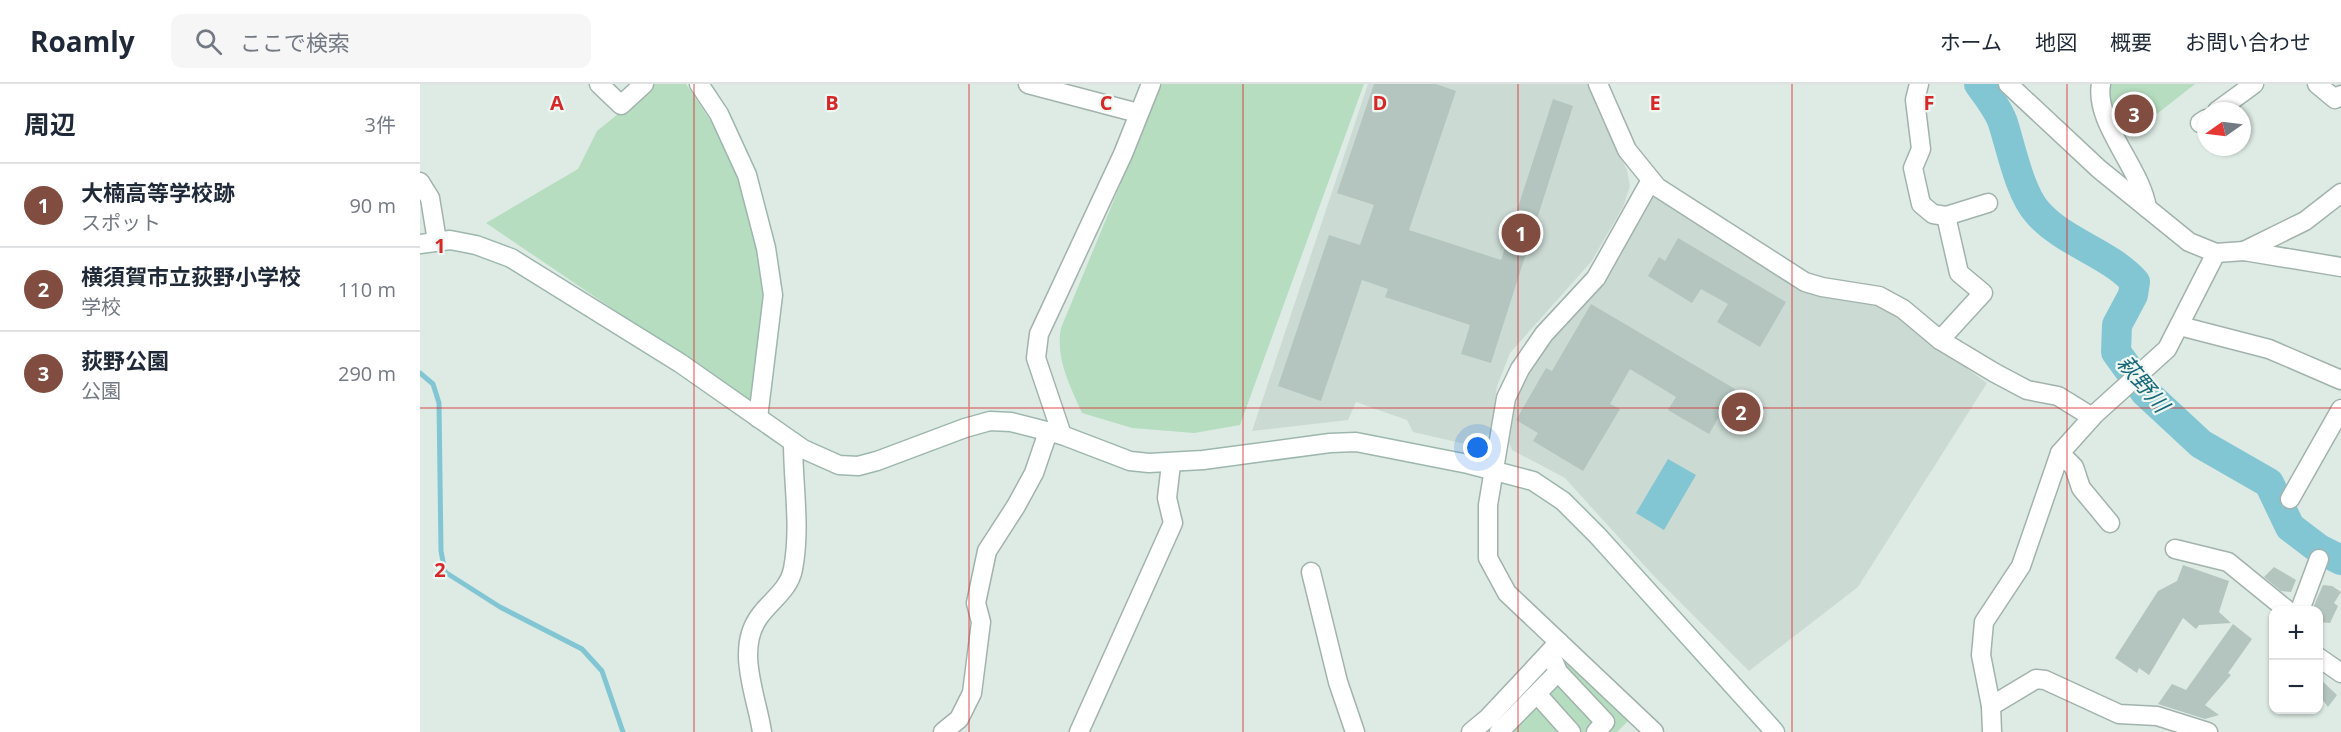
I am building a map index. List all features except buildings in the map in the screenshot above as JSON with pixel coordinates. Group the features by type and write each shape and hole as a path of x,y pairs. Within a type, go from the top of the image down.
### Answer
{"street":[{"path":"599,84 621,105 644,84"},
{"path":"699,84 719,114 747,175 766,248 773,295 758,418"},
{"path":"1028,84 1138,113"},
{"path":"943,732 959,719 972,693 981,622 976,603 987,551 1017,506 1055,434 1036,358 1040,334 1124,154 1151,84"},
{"path":"1598,84 1626,150 1657,187 1805,282 1879,297 1903,309 1940,340 2019,386 2058,396 2092,417"},
{"path":"1919,84 1915,100 1922,149 1913,168 1921,204 1933,214 1946,216 1988,203"},
{"path":"2008,84 2099,169 2189,242 2216,253 2244,250 2305,221 2341,193"},
{"path":"2101,84 2102,109 2144,191 2147,208"},
{"path":"2229,102 2254,84"},
{"path":"2317,84 2335,99 2341,95"},
{"path":"1642,728 1555,647 1507,593 1488,558 1488,505 1506,398 1520,369 1544,334 1596,278 1651,180"},
{"path":"420,182 430,198 429,242 476,245 511,258 542,274 680,363 793,442 839,465 858,465 990,422 1011,422 1055,434 1130,461 1172,464 1356,442 1533,481 1563,501 1775,732"},
{"path":"1940,340 1983,293 1959,273 1946,216"},
{"path":"2244,250 2281,259 2341,267"},
{"path":"1992,732 1991,706 1981,655 1984,622 2021,566 2060,453 2092,417 2167,349 2216,253"},
{"path":"2180,326 2269,349 2341,380"},
{"path":"2290,499 2341,409"},
{"path":"762,732 748,667 749,644 757,618 784,589 793,571 798,512 793,473 793,442"},
{"path":"2060,453 2074,467 2081,488 2110,523"},
{"path":"1079,732 1173,523 1167,498 1172,464"},
{"path":"2175,549 2228,562 2282,606"},
{"path":"2301,606 2319,559"},
{"path":"1311,572 1338,682 1355,732"},
{"path":"1555,647 1558,672 1605,722 1596,732"},
{"path":"1477,730 1555,647"},
{"path":"2323,660 2341,673"},
{"path":"1499,732 1558,672"},
{"path":"1991,706 2036,679 2045,680 2119,714 2157,716 2208,732"},
{"path":"1537,694 1571,732"}],"shaded area":[{"path":"1368,84 1588,84 1598,111 1627,170 1630,186 1623,207 1591,262 1510,353 1497,386 1490,433 1470,445 1413,432 1407,420 1356,402 1348,420 1252,431"},
{"path":"1661,193 1808,285 1903,310 1969,370 1987,383 1858,587 1749,671 1652,574 1565,478 1512,450 1509,442 1520,382 1647,196"}],"green space":[{"path":"655,84 686,84 710,120 740,178 758,252 765,294 750,402 486,223 578,169 597,131"},
{"path":"1162,84 1364,84 1240,425 1194,433 1132,428 1082,413 1065,372 1060,350 1061,328"},
{"path":"2109,84 2195,84 2148,121 2123,133 2108,107"},
{"path":"1562,654 1629,720 1617,732 1490,732"}],"water":[{"path":"1668,459 1696,475 1664,530 1636,513"}],"waterway":[{"name":"萩野川","path":"1979,84 2001,118 2021,183 2038,213 2061,232 2113,263 2135,282 2133,295 2117,325 2116,352 2145,392 2201,444 2269,483 2290,527 2319,549 2341,560"},
{"path":"420,373 433,384 439,403 441,551 445,572 500,607 582,649 602,671 623,732"}],"place":[{"name":"荻野公園","path":"2134,114"},
{"name":"大楠高等学校跡","path":"1521,233"},
{"name":"横須賀市立荻野小学校","path":"1741,412"}]}
